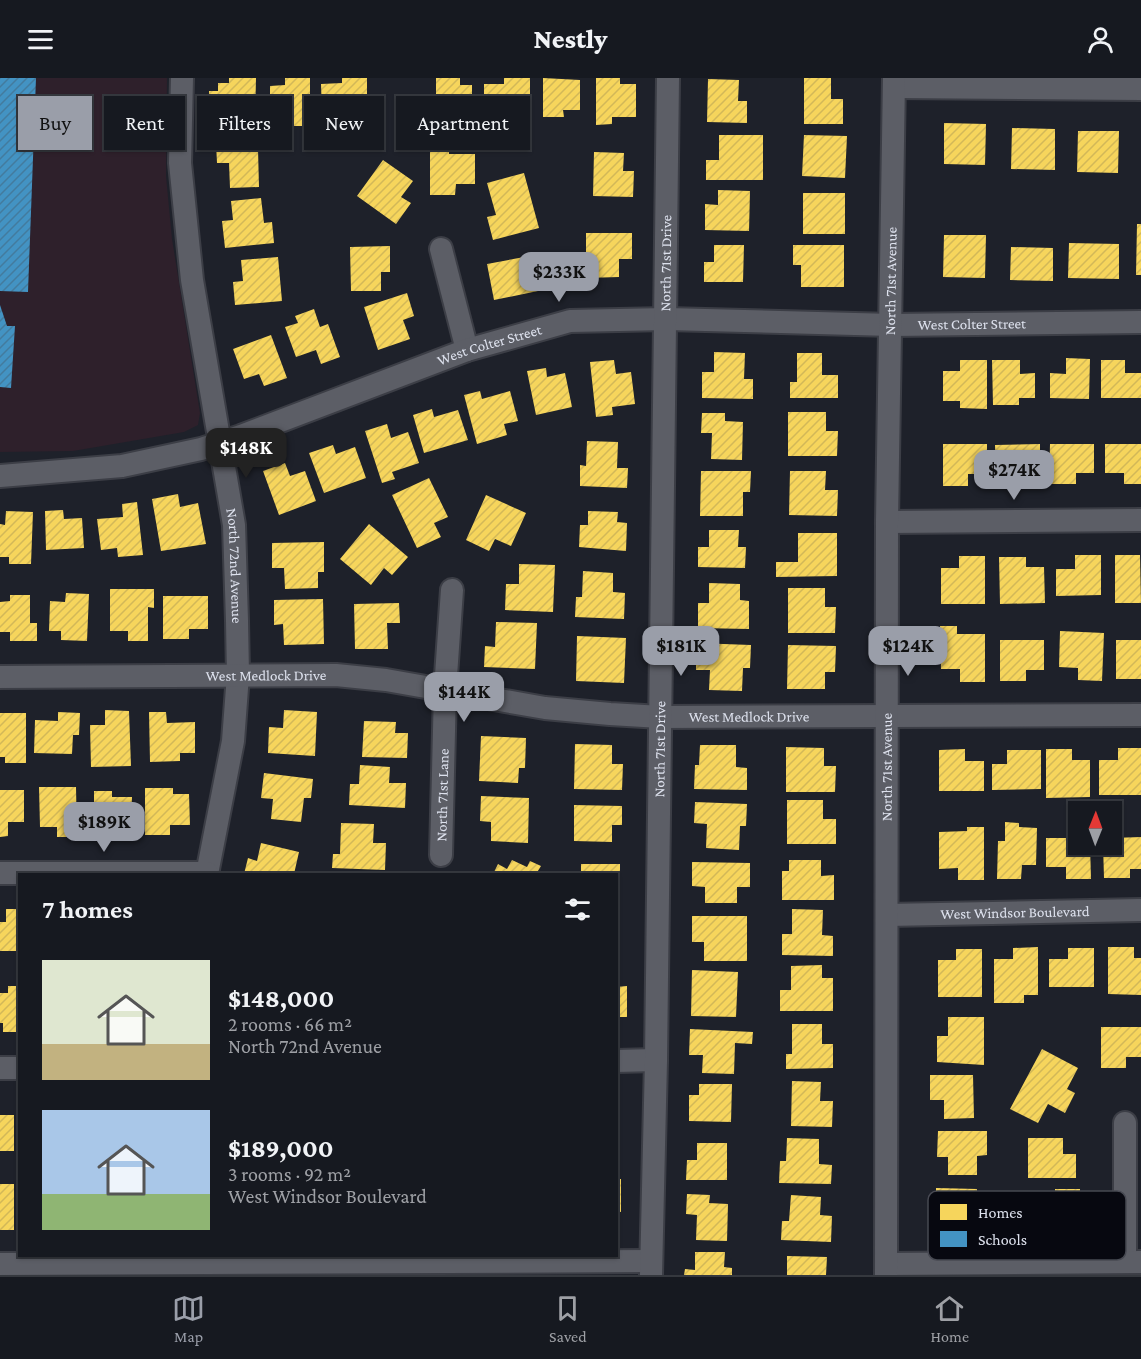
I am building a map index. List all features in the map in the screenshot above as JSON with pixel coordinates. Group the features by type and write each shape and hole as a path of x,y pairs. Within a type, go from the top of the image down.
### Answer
{"street":[{"name":"North 72nd Avenue","path":"182,78 180,163 190,268 234,525 238,675 233,741 207,873"},
{"name":"North 71st Drive","path":"651,1268 667,319 668,78"},
{"path":"894,83 1141,89"},
{"name":"North 71st Avenue","path":"886,1270 888,522 894,83"},
{"path":"441,249 467,350"},
{"name":"West Colter Street","path":"0,476 122,466 219,444 467,350 570,321 667,319 892,325 1141,322"},
{"path":"888,522 1141,520"},
{"name":"North 71st Lane","path":"441,855 445,690 452,590"},
{"name":"West Medlock Drive","path":"0,677 336,675 445,690 546,708 661,717 1141,715"},
{"path":"0,873 18,873"},
{"name":"West Windsor Boulevard","path":"887,915 1141,910"},
{"path":"618,1061 656,1060"},
{"path":"0,1068 18,1068"},
{"path":"886,1270 1133,1262 1125,1123"},
{"path":"0,1264 153,1259 651,1268"}],"shaded area":[{"path":"0,78 167,78 167,96 104,96 104,150 166,150 166,176 172,239 200,413 198,425 184,432 73,451 0,452"}],"building: Homes":[{"path":"229,78 256,78 256,96 209,96 209,91 218,91 218,83 229,83"},
{"path":"285,78 310,78 310,96 304,96 304,126 292,126 292,96 270,96 270,86 285,85"},
{"path":"342,78 367,78 367,96 321,96 321,84 342,83"},
{"path":"436,78 460,78 460,85 472,85 472,96 436,96"},
{"path":"504,78 530,78 530,96 484,96 484,84 504,84"},
{"path":"543,78 580,80 580,110 563,110 564,117 543,117"},
{"path":"596,78 620,78 620,84 636,84 636,117 612,117 612,124 596,125"},
{"path":"804,78 831,78 831,99 843,99 843,124 804,124"},
{"path":"708,79 739,80 738,101 747,101 747,123 707,122"},
{"path":"944,123 986,124 985,165 944,164"},
{"path":"1012,128 1055,129 1055,170 1011,169"},
{"path":"1078,131 1119,131 1118,173 1077,172"},
{"path":"719,135 763,135 763,180 706,180 706,160 719,160"},
{"path":"804,135 847,136 845,178 802,176"},
{"path":"216,150 258,150 259,187 230,188 229,163 217,163"},
{"path":"430,150 449,150 449,154 475,154 475,184 456,184 455,195 430,195"},
{"path":"594,152 624,153 623,171 634,171 633,197 593,196"},
{"path":"383,160 413,181 401,197 411,203 396,224 357,196"},
{"path":"524,173 539,228 493,240 487,217 496,215 487,183"},
{"path":"718,190 750,191 749,231 705,230 705,204 718,205"},
{"path":"803,193 845,193 845,234 803,234"},
{"path":"261,198 264,223 272,222 274,243 225,248 222,221 233,220 231,201"},
{"path":"1137,224 1141,224 1141,275 1136,275"},
{"path":"586,233 632,233 632,259 619,259 619,277 586,278"},
{"path":"944,235 986,235 985,278 943,277"},
{"path":"1069,243 1119,244 1119,279 1068,278"},
{"path":"714,245 744,245 743,282 704,282 704,262 714,262"},
{"path":"793,245 844,245 844,287 801,287 801,265 793,265"},
{"path":"390,246 390,272 381,272 381,291 351,291 350,247"},
{"path":"1011,247 1053,248 1053,281 1010,280"},
{"path":"278,257 282,301 235,305 233,282 243,281 241,260"},
{"path":"524,257 527,272 534,271 538,291 494,300 487,264"},
{"path":"555,259 562,279 550,283 544,263"},
{"path":"407,293 414,316 403,320 410,339 378,350 364,307"},
{"path":"314,309 320,327 328,324 340,357 321,364 316,350 296,357 285,327 298,323 295,316"},
{"path":"271,335 287,378 264,386 259,374 244,379 233,349"},
{"path":"714,352 745,353 744,379 753,379 753,399 702,398 702,372 714,372"},
{"path":"797,353 822,353 822,375 838,375 838,398 790,398 790,382 797,382"},
{"path":"1066,358 1090,359 1089,399 1050,398 1050,373 1066,374"},
{"path":"614,360 616,374 631,372 635,404 612,407 613,415 596,417 590,362"},
{"path":"960,360 987,360 987,409 960,408 960,401 943,401 943,371 960,371"},
{"path":"992,360 1020,360 1020,374 1035,373 1035,398 1019,398 1019,405 993,405"},
{"path":"1101,360 1125,360 1125,373 1141,373 1141,398 1101,398"},
{"path":"546,368 547,377 565,373 572,407 536,415 527,371"},
{"path":"480,391 482,399 510,391 518,421 504,424 507,435 477,444 464,395"},
{"path":"432,409 434,417 458,410 468,440 424,453 413,415"},
{"path":"788,412 826,412 826,431 838,431 837,456 788,456"},
{"path":"702,413 725,413 725,421 743,422 742,460 711,459 712,433 701,433"},
{"path":"387,424 391,438 408,432 419,463 392,472 395,479 382,483 365,431"},
{"path":"587,441 618,442 617,468 628,468 627,488 580,486 580,465 586,466"},
{"path":"943,444 987,444 987,474 968,474 968,486 943,486"},
{"path":"1040,444 1040,485 1015,485 1015,474 996,474 995,445"},
{"path":"1050,444 1094,444 1094,473 1076,473 1076,484 1049,484"},
{"path":"1105,444 1141,444 1141,484 1124,484 1124,473 1105,473"},
{"path":"333,445 336,454 355,447 366,478 324,493 309,453"},
{"path":"285,463 290,476 305,471 316,501 279,515 263,471"},
{"path":"701,471 751,471 750,492 743,492 743,516 700,516"},
{"path":"790,471 826,471 825,490 838,490 837,516 789,515"},
{"path":"429,478 448,517 434,523 441,537 417,548 392,495"},
{"path":"178,494 180,507 198,503 206,544 161,551 152,499"},
{"path":"486,495 526,513 511,546 495,539 489,551 466,540"},
{"path":"137,502 143,555 118,557 117,548 101,550 97,519 123,517 122,504"},
{"path":"63,510 64,519 82,518 84,548 46,550 45,511"},
{"path":"6,511 33,512 31,564 9,564 9,557 0,557 0,524 5,525"},
{"path":"588,511 618,512 617,522 627,523 626,551 579,547 580,525 588,525"},
{"path":"369,524 408,557 392,575 384,568 371,585 340,559"},
{"path":"709,530 739,530 738,547 746,547 745,568 698,567 698,547 709,547"},
{"path":"798,533 837,533 837,576 776,577 776,562 798,562"},
{"path":"324,542 324,572 318,572 318,588 285,589 284,568 272,568 272,543"},
{"path":"1075,555 1101,555 1101,595 1056,596 1056,569 1075,569"},
{"path":"1115,555 1140,555 1141,603 1115,603"},
{"path":"959,556 985,556 985,604 941,604 941,568 959,568"},
{"path":"999,557 1026,557 1026,567 1044,567 1045,603 1000,604"},
{"path":"519,564 555,565 553,612 505,610 506,584 519,584"},
{"path":"583,571 613,573 613,592 625,593 624,619 575,617 576,597 582,597"},
{"path":"709,583 740,584 740,600 749,601 749,629 698,628 698,603 709,603"},
{"path":"788,588 825,588 825,607 836,607 835,633 788,633"},
{"path":"110,589 154,589 154,608 148,607 148,641 128,641 128,631 110,631"},
{"path":"66,593 89,594 87,641 61,640 61,631 49,631 50,601 65,602"},
{"path":"10,595 30,595 30,623 37,623 37,641 10,641 10,632 0,632 0,602 10,601"},
{"path":"163,596 208,596 208,629 189,629 189,639 163,639"},
{"path":"323,599 324,644 284,645 283,624 274,625 274,600"},
{"path":"399,603 400,623 387,623 388,649 355,649 354,604"},
{"path":"496,622 537,623 535,669 484,667 485,646 495,647"},
{"path":"940,626 957,626 957,634 985,634 985,682 960,682 960,669 941,669"},
{"path":"1060,631 1104,633 1102,681 1078,680 1078,668 1059,667"},
{"path":"577,636 626,638 624,683 576,681"},
{"path":"1000,640 1044,640 1044,670 1026,670 1026,681 1000,681"},
{"path":"1116,640 1141,640 1141,679 1116,679"},
{"path":"696,643 751,645 750,668 743,668 742,691 709,690 710,670 696,670"},
{"path":"788,645 836,646 835,672 825,672 825,689 787,689"},
{"path":"105,710 129,711 131,766 91,767 90,725 105,725"},
{"path":"284,710 317,712 315,756 268,753 269,727 283,728"},
{"path":"58,712 80,713 79,735 73,735 72,754 34,753 35,720 58,721"},
{"path":"149,712 166,712 167,723 195,722 195,753 180,753 180,761 150,762"},
{"path":"0,713 26,713 26,763 5,763 5,757 0,757"},
{"path":"364,721 396,722 395,733 408,733 407,758 362,757"},
{"path":"481,736 526,738 525,768 519,768 518,783 479,781"},
{"path":"575,744 612,745 612,764 623,764 622,790 574,789"},
{"path":"700,745 736,745 736,767 747,768 747,790 694,789 695,765 699,765"},
{"path":"786,747 824,748 824,766 836,766 835,792 786,792"},
{"path":"1118,748 1141,748 1141,795 1099,795 1099,760 1118,760"},
{"path":"965,749 965,761 984,761 984,791 939,791 939,750"},
{"path":"1046,749 1072,749 1072,760 1090,760 1090,797 1046,798"},
{"path":"1007,750 1041,750 1041,789 992,790 992,764 1007,764"},
{"path":"360,765 390,767 389,783 406,783 405,808 349,805 350,784 359,784"},
{"path":"264,773 313,779 311,798 304,798 301,822 271,819 273,799 261,798"},
{"path":"39,787 76,787 77,837 57,837 57,827 40,827"},
{"path":"145,788 173,788 173,794 189,794 190,825 170,825 170,835 145,835"},
{"path":"0,790 24,790 24,822 8,822 8,836 0,837"},
{"path":"94,791 112,791 112,797 132,797 131,827 120,827 120,836 94,836"},
{"path":"481,796 529,798 528,843 491,841 491,822 480,821"},
{"path":"787,800 823,800 823,819 836,819 836,844 787,844"},
{"path":"695,802 747,804 746,826 740,826 739,850 706,848 707,824 694,823"},
{"path":"574,805 622,806 622,825 612,825 612,842 574,841"},
{"path":"1005,822 1019,823 1019,827 1037,828 1036,865 1022,865 1021,879 997,879 998,841 1005,841"},
{"path":"341,823 374,824 373,843 386,843 385,870 332,868 333,854 340,854"},
{"path":"967,827 984,827 984,880 958,880 958,868 939,869 939,832 967,831"},
{"path":"1141,837 1141,869 1130,869 1130,878 1104,878 1103,855 1122,855 1122,838"},
{"path":"1046,838 1068,838 1068,855 1090,855 1091,879 1066,879 1066,867 1046,867"},
{"path":"261,843 299,852 294,873 244,873 248,858 257,861"},
{"path":"512,860 527,867 530,861 541,866 537,873 494,873 498,864 507,869"},
{"path":"789,860 821,860 821,876 834,875 834,900 782,900 782,871 789,871"},
{"path":"692,862 750,863 750,887 737,887 737,903 705,903 705,887 692,886"},
{"path":"581,864 620,864 620,892 618,892 618,873 581,873"},
{"path":"6,909 18,909 18,960 16,960 16,951 0,951 0,922 6,922"},
{"path":"792,909 823,910 822,935 833,936 833,956 782,955 782,934 792,934"},
{"path":"692,916 747,916 747,961 704,961 704,942 692,942"},
{"path":"1038,947 1038,995 1024,995 1024,1003 994,1003 994,959 1013,959 1013,948"},
{"path":"1108,947 1134,947 1134,958 1141,958 1141,995 1108,994"},
{"path":"1068,948 1094,948 1094,987 1049,987 1049,959 1068,959"},
{"path":"956,949 982,949 982,997 938,997 938,960 956,960"},
{"path":"822,965 822,978 833,978 833,1011 780,1011 780,990 791,990 791,966"},
{"path":"692,970 738,972 736,1017 691,1016"},
{"path":"8,986 18,986 18,1032 3,1032 3,1023 0,1023 0,993 8,993"},
{"path":"627,986 627,1017 618,1017 618,987"},
{"path":"948,1017 984,1017 984,1065 937,1062 937,1036 948,1036"},
{"path":"792,1024 822,1024 822,1044 833,1044 833,1068 786,1069 786,1054 792,1054"},
{"path":"1101,1027 1141,1027 1141,1057 1126,1057 1126,1068 1101,1068"},
{"path":"690,1029 753,1032 752,1044 735,1043 734,1074 702,1073 703,1055 689,1055"},
{"path":"1042,1049 1078,1068 1067,1089 1075,1093 1065,1113 1048,1104 1038,1123 1010,1109"},
{"path":"930,1075 973,1075 974,1118 944,1119 944,1100 930,1100"},
{"path":"792,1081 821,1082 820,1101 833,1101 832,1127 791,1126"},
{"path":"699,1084 732,1084 731,1122 689,1121 689,1095 699,1095"},
{"path":"618,1114 620,1114 620,1146 618,1146"},
{"path":"0,1115 14,1115 14,1151 0,1151"},
{"path":"938,1131 987,1131 987,1155 977,1156 977,1175 948,1175 948,1157 937,1157"},
{"path":"787,1138 819,1139 819,1164 832,1165 831,1184 779,1183 780,1161 786,1161"},
{"path":"1028,1138 1063,1138 1063,1154 1076,1154 1076,1178 1028,1178"},
{"path":"697,1143 727,1143 727,1180 686,1180 687,1160 697,1160"},
{"path":"618,1179 621,1179 621,1212 618,1212"},
{"path":"0,1184 14,1184 14,1230 0,1230"},
{"path":"936,1188 977,1189 977,1191 936,1191"},
{"path":"1055,1189 1080,1189 1080,1191 1055,1191"},
{"path":"687,1194 710,1195 709,1203 728,1204 727,1241 696,1240 697,1215 686,1214"},
{"path":"791,1195 821,1197 820,1215 832,1216 831,1242 781,1240 782,1221 789,1221"},
{"path":"695,1252 725,1252 724,1267 732,1268 732,1275 684,1275 685,1269 695,1270"},
{"path":"787,1256 827,1257 826,1275 787,1275"}],"building: Schools":[{"path":"0,78 36,78 35,96 18,96 18,150 33,150 28,292 0,291"},
{"path":"0,305 7,326 15,326 11,388 0,387"}]}
